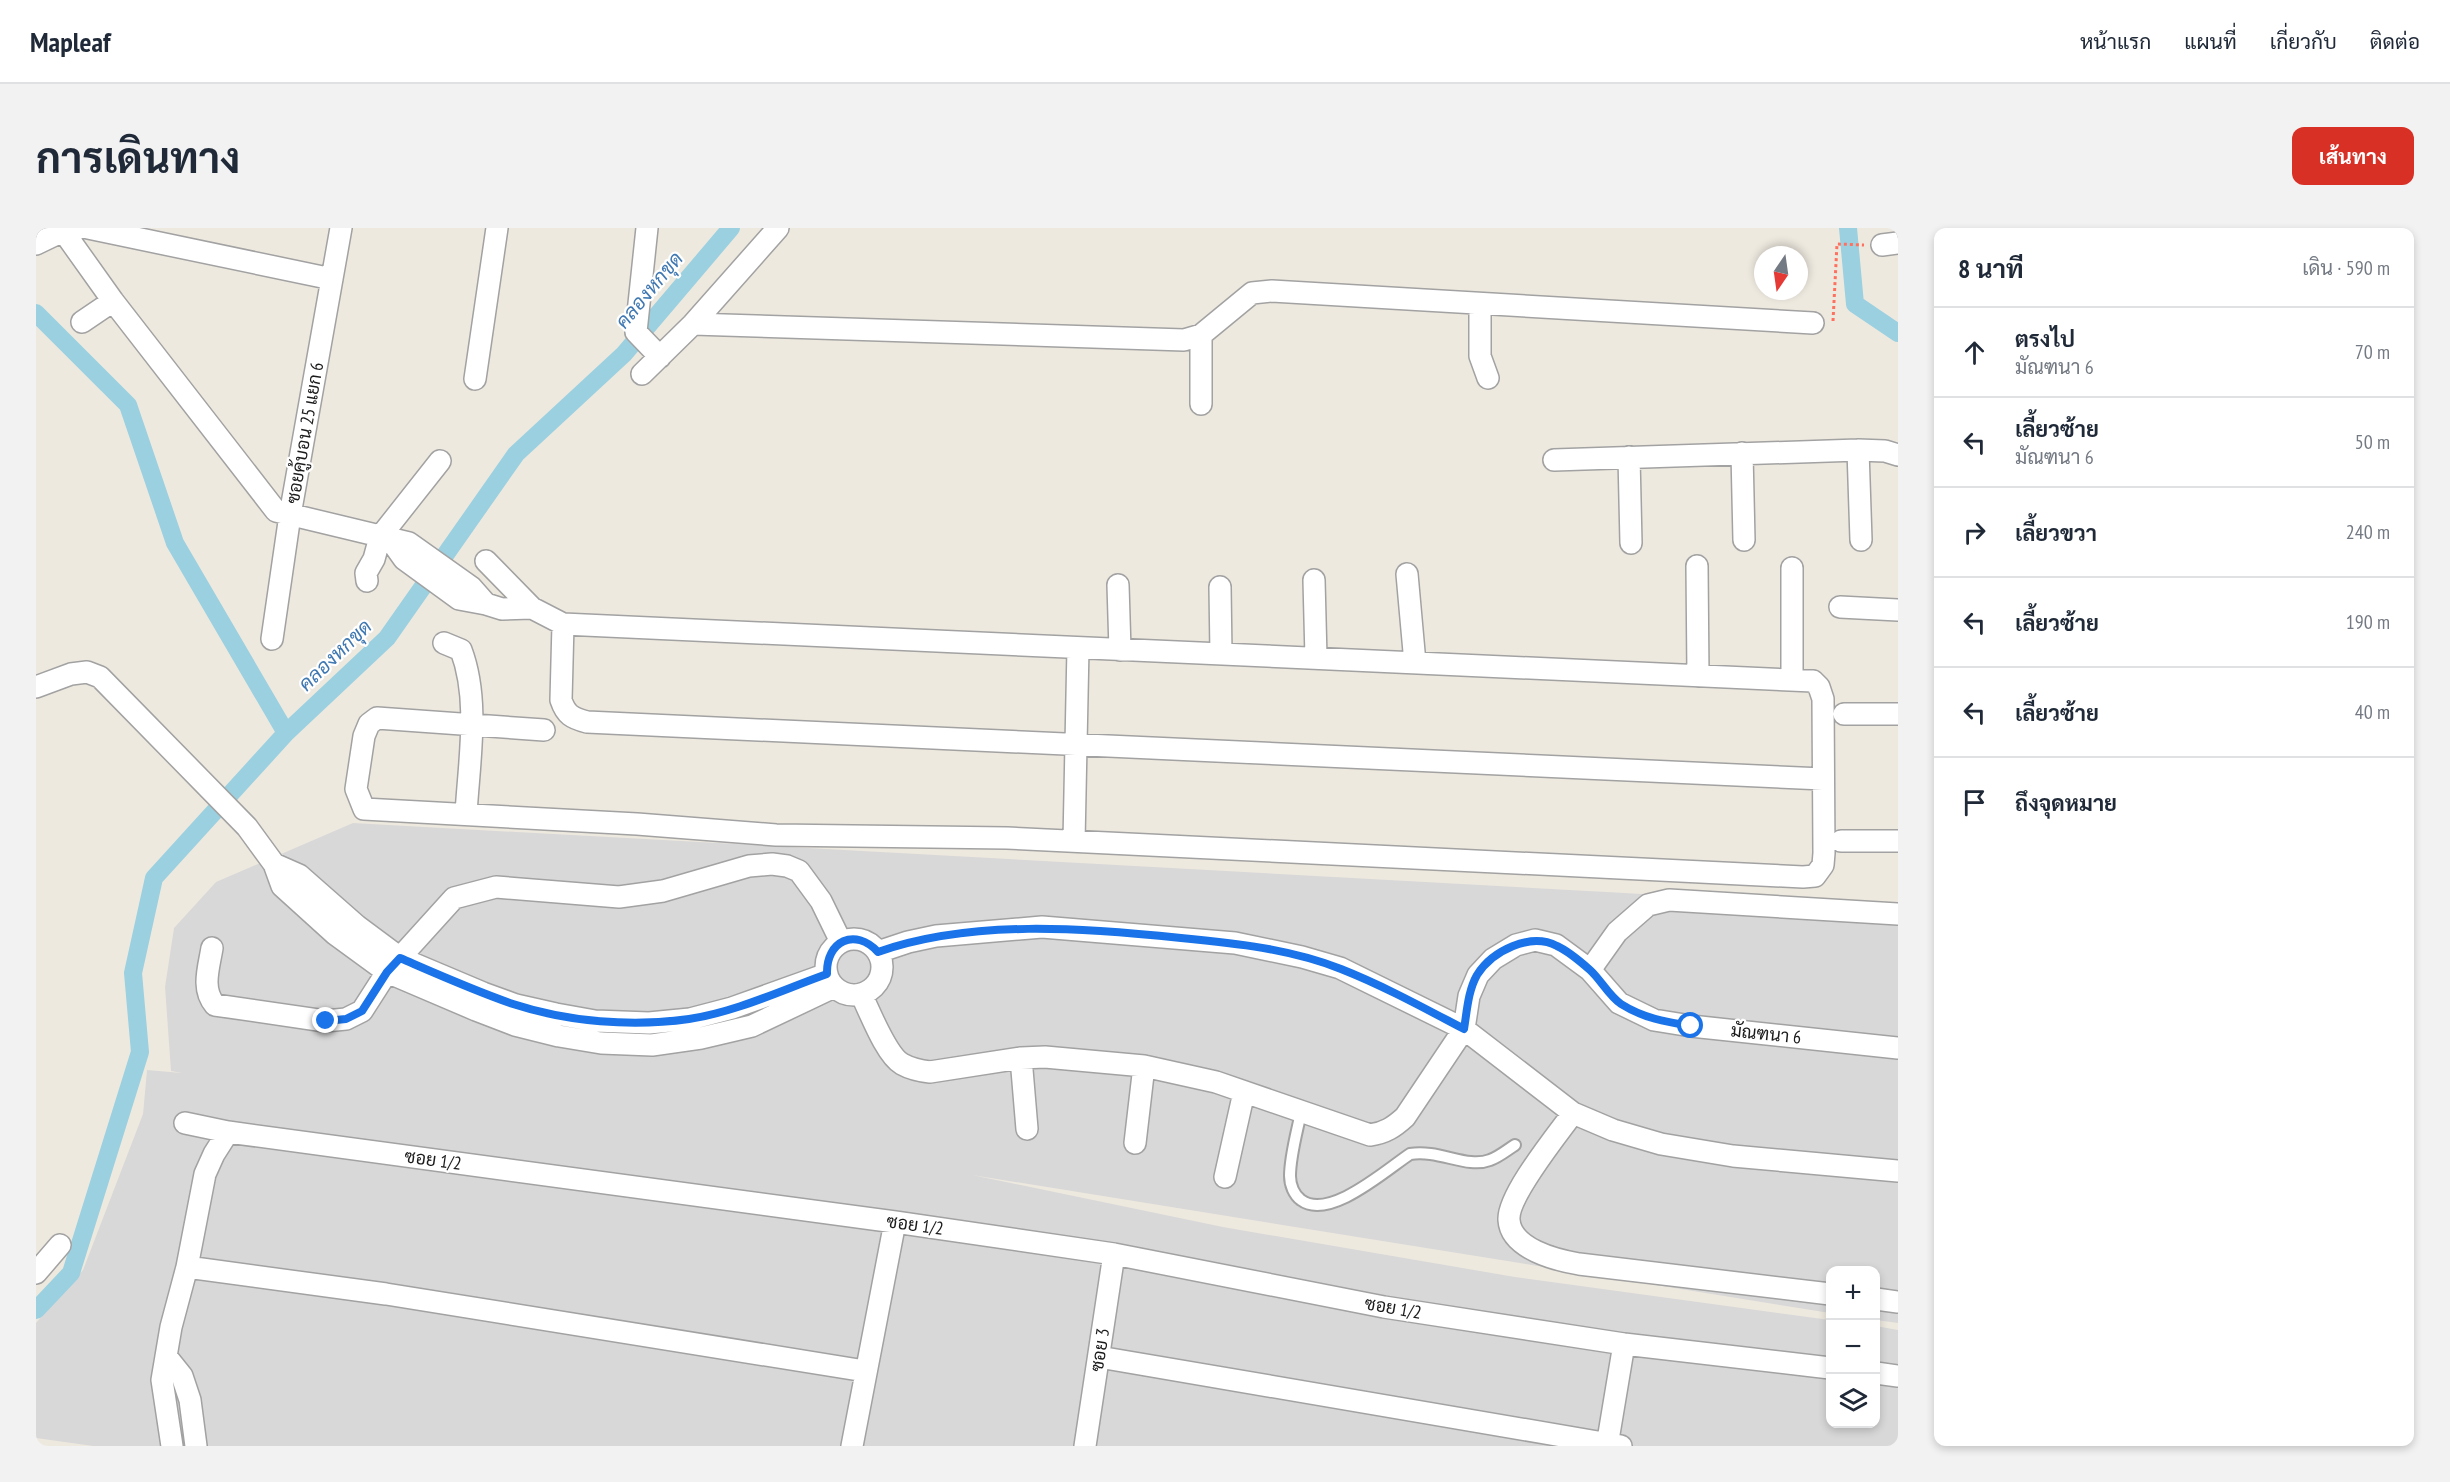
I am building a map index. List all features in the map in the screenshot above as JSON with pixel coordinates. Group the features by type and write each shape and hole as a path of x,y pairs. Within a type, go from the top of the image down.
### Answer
{"street":[{"path":"36,244 62,230 87,228 332,279"},
{"name":"ซอยคู้บอน 25 แยก 6","path":"272,639 290,514 341,228"},
{"path":"476,379 497,228"},
{"path":"642,374 649,345 647,228"},
{"path":"649,345 693,324 778,228"},
{"path":"62,230 113,301 276,511 395,544 465,593 486,604 502,609 532,608"},
{"path":"693,324 1184,340 1201,335 1252,293 1272,291 1813,323"},
{"path":"82,322 113,301"},
{"path":"1480,304 1480,356 1488,378"},
{"path":"1201,335 1201,404"},
{"path":"1858,450 1862,540"},
{"path":"1554,460 1858,450 1898,455"},
{"path":"1742,453 1744,540"},
{"path":"1629,457 1631,543"},
{"path":"367,581 366,573 374,559 395,544 440,461"},
{"path":"486,561 532,608 563,624 1813,681 1822,693 1823,865 1815,876 1803,877 1006,838 776,835 364,809 356,789 364,736 369,724 377,718 544,729"},
{"path":"1697,566 1698,676"},
{"path":"1792,568 1792,680"},
{"path":"1407,574 1415,663"},
{"path":"1314,580 1316,658"},
{"path":"1118,585 1120,650"},
{"path":"1220,587 1221,654"},
{"path":"1840,607 1898,610"},
{"path":"563,624 561,700 569,716 587,722 1823,778"},
{"path":"444,643 461,650 468,669 471,725 466,814"},
{"path":"1074,841 1078,648"},
{"path":"36,687 79,673 87,672 100,677 221,798 247,827 274,864 282,886 335,934 495,1017 595,1021 661,1021 690,1018 831,980"},
{"path":"1844,714 1898,714"},
{"path":"1841,841 1898,841"},
{"path":"212,948 206,985 208,996 215,1005 326,1021 346,1019 362,1011 393,965 454,898 496,887 619,897 663,891 749,866 772,864 787,866 799,871 822,901 841,942"},
{"path":"1590,970 1617,932 1648,905 1669,900 1898,914"},
{"path":"878,952 936,936 1042,927 1235,944 1302,957 1340,968 1464,1029 1573,1113 1613,1130 1661,1144 1733,1156 1898,1171"},
{"path":"851,939 861,940 871,944 878,952 883,964 881,977 873,988 861,994 847,994 831,980 827,962 832,950 841,942 851,939"},
{"name":"มัณฑนา 6","path":"1464,1029 1469,996 1478,975 1493,959 1516,945 1535,940 1556,945 1590,970 1620,1003 1654,1020 1898,1048"},
{"path":"531,1019 601,1043 652,1045 717,1035 752,1026 831,980"},
{"path":"861,994 891,1053 901,1064 930,1072 1021,1058 1056,1058 1144,1066 1216,1082 1364,1134 1383,1133 1406,1117 1464,1029"},
{"path":"661,1021 664,1043"},
{"path":"1021,1058 1027,1129"},
{"path":"1135,1143 1144,1066"},
{"path":"1225,1177 1244,1092"},
{"path":"1573,1113 1522,1185 1512,1205 1509,1219 1513,1234 1527,1245 1549,1259 1579,1264 1826,1294"},
{"name":"ซอย 1/2","path":"185,1123 228,1132 895,1222 1114,1254 1384,1307 1624,1344 1826,1368"},
{"path":"172,1446 162,1380 171,1327 187,1267 205,1174 228,1132"},
{"path":"852,1446 895,1222"},
{"path":"36,1273 60,1245"},
{"name":"ซอย 3","path":"1085,1446 1114,1254"},
{"path":"187,1267 386,1294 865,1371"},
{"path":"1880,1300 1898,1302"},
{"path":"1099,1357 1612,1446 1624,1344"},
{"path":"166,1356 182,1376 190,1400 196,1446"},
{"path":"1880,1374 1898,1376"}],"lane":[{"path":"1301,1112 1290,1177 1295,1195 1307,1204 1325,1206 1344,1200 1410,1154 1423,1152 1441,1154 1478,1163 1492,1160 1515,1145"}],"path":[{"path":"1813,323 1833,324 1837,244 1890,244"}],"shaded area":[{"path":"353,823 1898,908 1898,1323 1880,1321 1880,1266 1826,1266 1826,1312 972,1175 1223,1227 1515,1277 1826,1319 1826,1428 1880,1428 1880,1327 1898,1330 1898,1446 93,1446 36,1438 36,1323 83,1270 143,1114 147,1070 182,1073 171,1071 165,987 174,928 216,882"}],"waterway":[{"name":"คลองหกขุด","path":"36,313 128,405 175,543 286,733 387,638 516,454 624,354 731,228"},
{"path":"1848,228 1855,304 1898,333"},
{"path":"36,1310 71,1273 140,1052 133,973 154,878 286,733"}],"route":[{"path":"326,1021 346,1019 362,1011 387,972 400,958 516,1005 595,1021 650,1023 690,1018 732,1008 827,974 827,962 832,950 841,942 851,939 871,944 878,952 936,936 1042,927 1146,934 1235,944 1302,957 1340,968 1464,1029 1469,996 1478,975 1493,959 1516,945 1535,940 1556,945 1590,970 1620,1003 1654,1020 1691,1026"}]}
